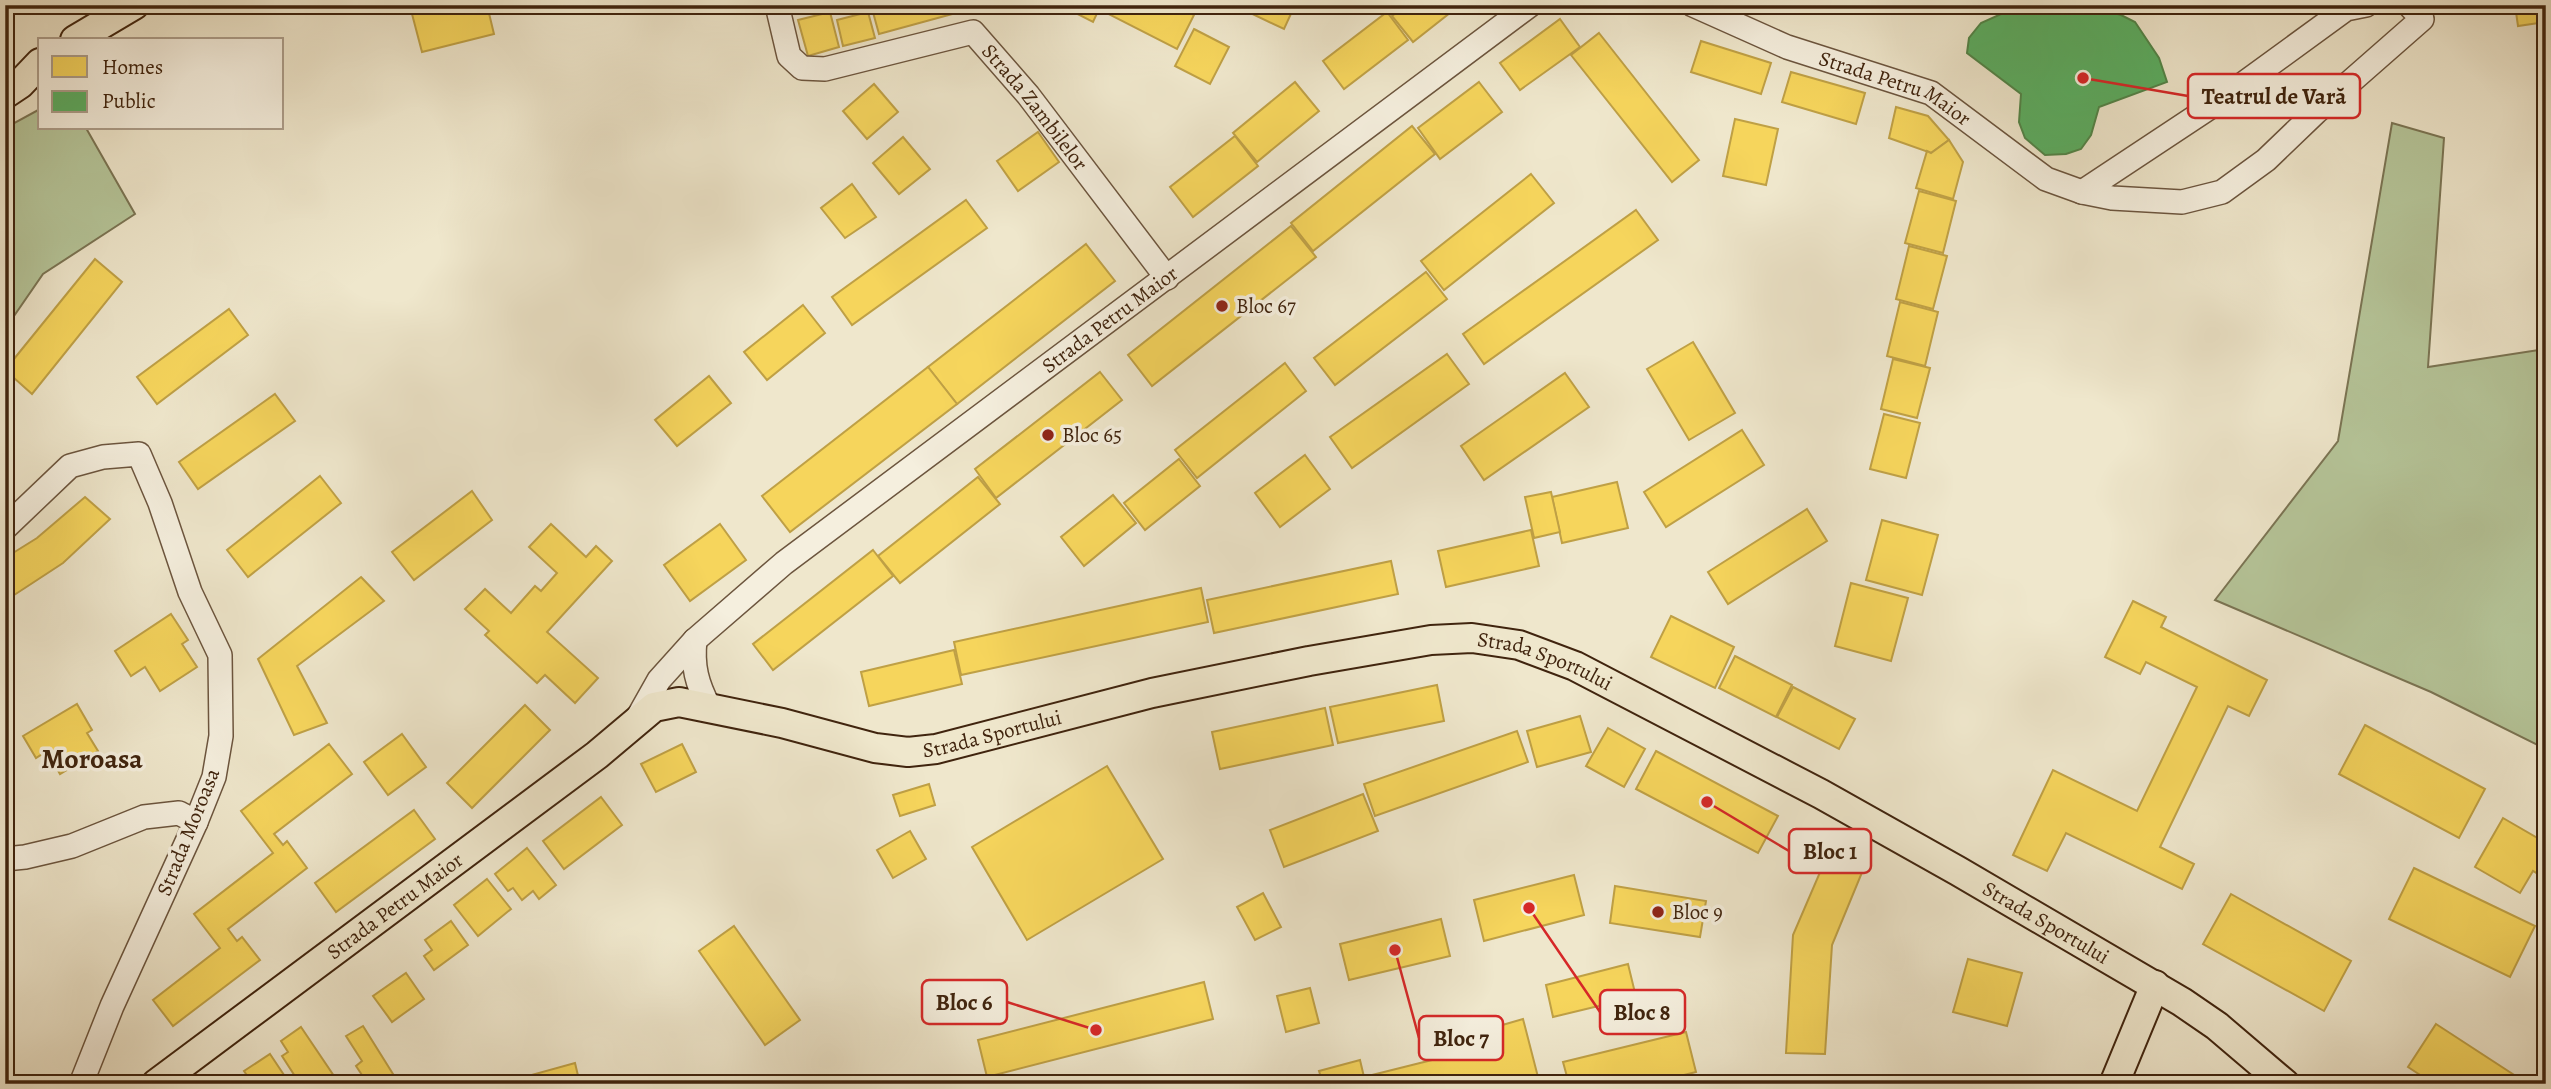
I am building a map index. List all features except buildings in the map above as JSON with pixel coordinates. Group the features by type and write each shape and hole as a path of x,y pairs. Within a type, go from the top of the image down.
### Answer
{"main road":[{"path":"78,38 134,5"},
{"path":"5,94 20,84 38,65"},
{"name":"Strada Sportului","path":"709,707 875,748 908,752 936,749 1152,693 1308,661 1431,640 1472,638 1520,645 1575,666 1821,794 2155,985 2217,1026 2285,1084"},
{"name":"Strada Petru Maior","path":"156,1084 631,727 709,707"},
{"path":"2114,1084 2155,985"}],"street":[{"name":"Strada Zambilelor","path":"777,5 789,56 802,68 825,69 973,32 1028,95 1167,278"},
{"name":"Strada Petru Maior","path":"631,727 659,680 695,640 784,563 1530,5"},
{"name":"Strada Petru Maior","path":"1693,5 1787,47 1931,93 2046,179 2082,192 2112,198 2182,202 2221,192 2266,160 2422,19 2409,5"},
{"path":"2082,192 2221,100 2346,9 2367,5"},
{"name":"Strada Moroasa","path":"5,528 70,466 103,457 139,454 160,503 190,592 220,655 221,736 214,777 197,822 112,1006 81,1084"},
{"path":"695,640 693,661 698,684 709,707"},
{"path":"15,858 72,846 144,817 179,813 197,822"}],"green space":[{"path":"38,110 38,130 87,130 135,214 43,274 5,329 5,128"},
{"path":"2392,123 2444,138 2428,367 2546,349 2546,749 2431,692 2215,600 2338,441"}],"place":[{"name":"Teatrul de Vară","path":"2083,78"},
{"name":"Bloc 67","path":"1222,306"},
{"name":"Bloc 65","path":"1048,435"},
{"name":"Bloc 1","path":"1707,802"},
{"name":"Bloc 8","path":"1529,908"},
{"name":"Bloc 9","path":"1658,912"},
{"name":"Bloc 7","path":"1395,950"},
{"name":"Bloc 6","path":"1096,1030"}],"district":[{"name":"Moroasa","path":"92,759"}]}
